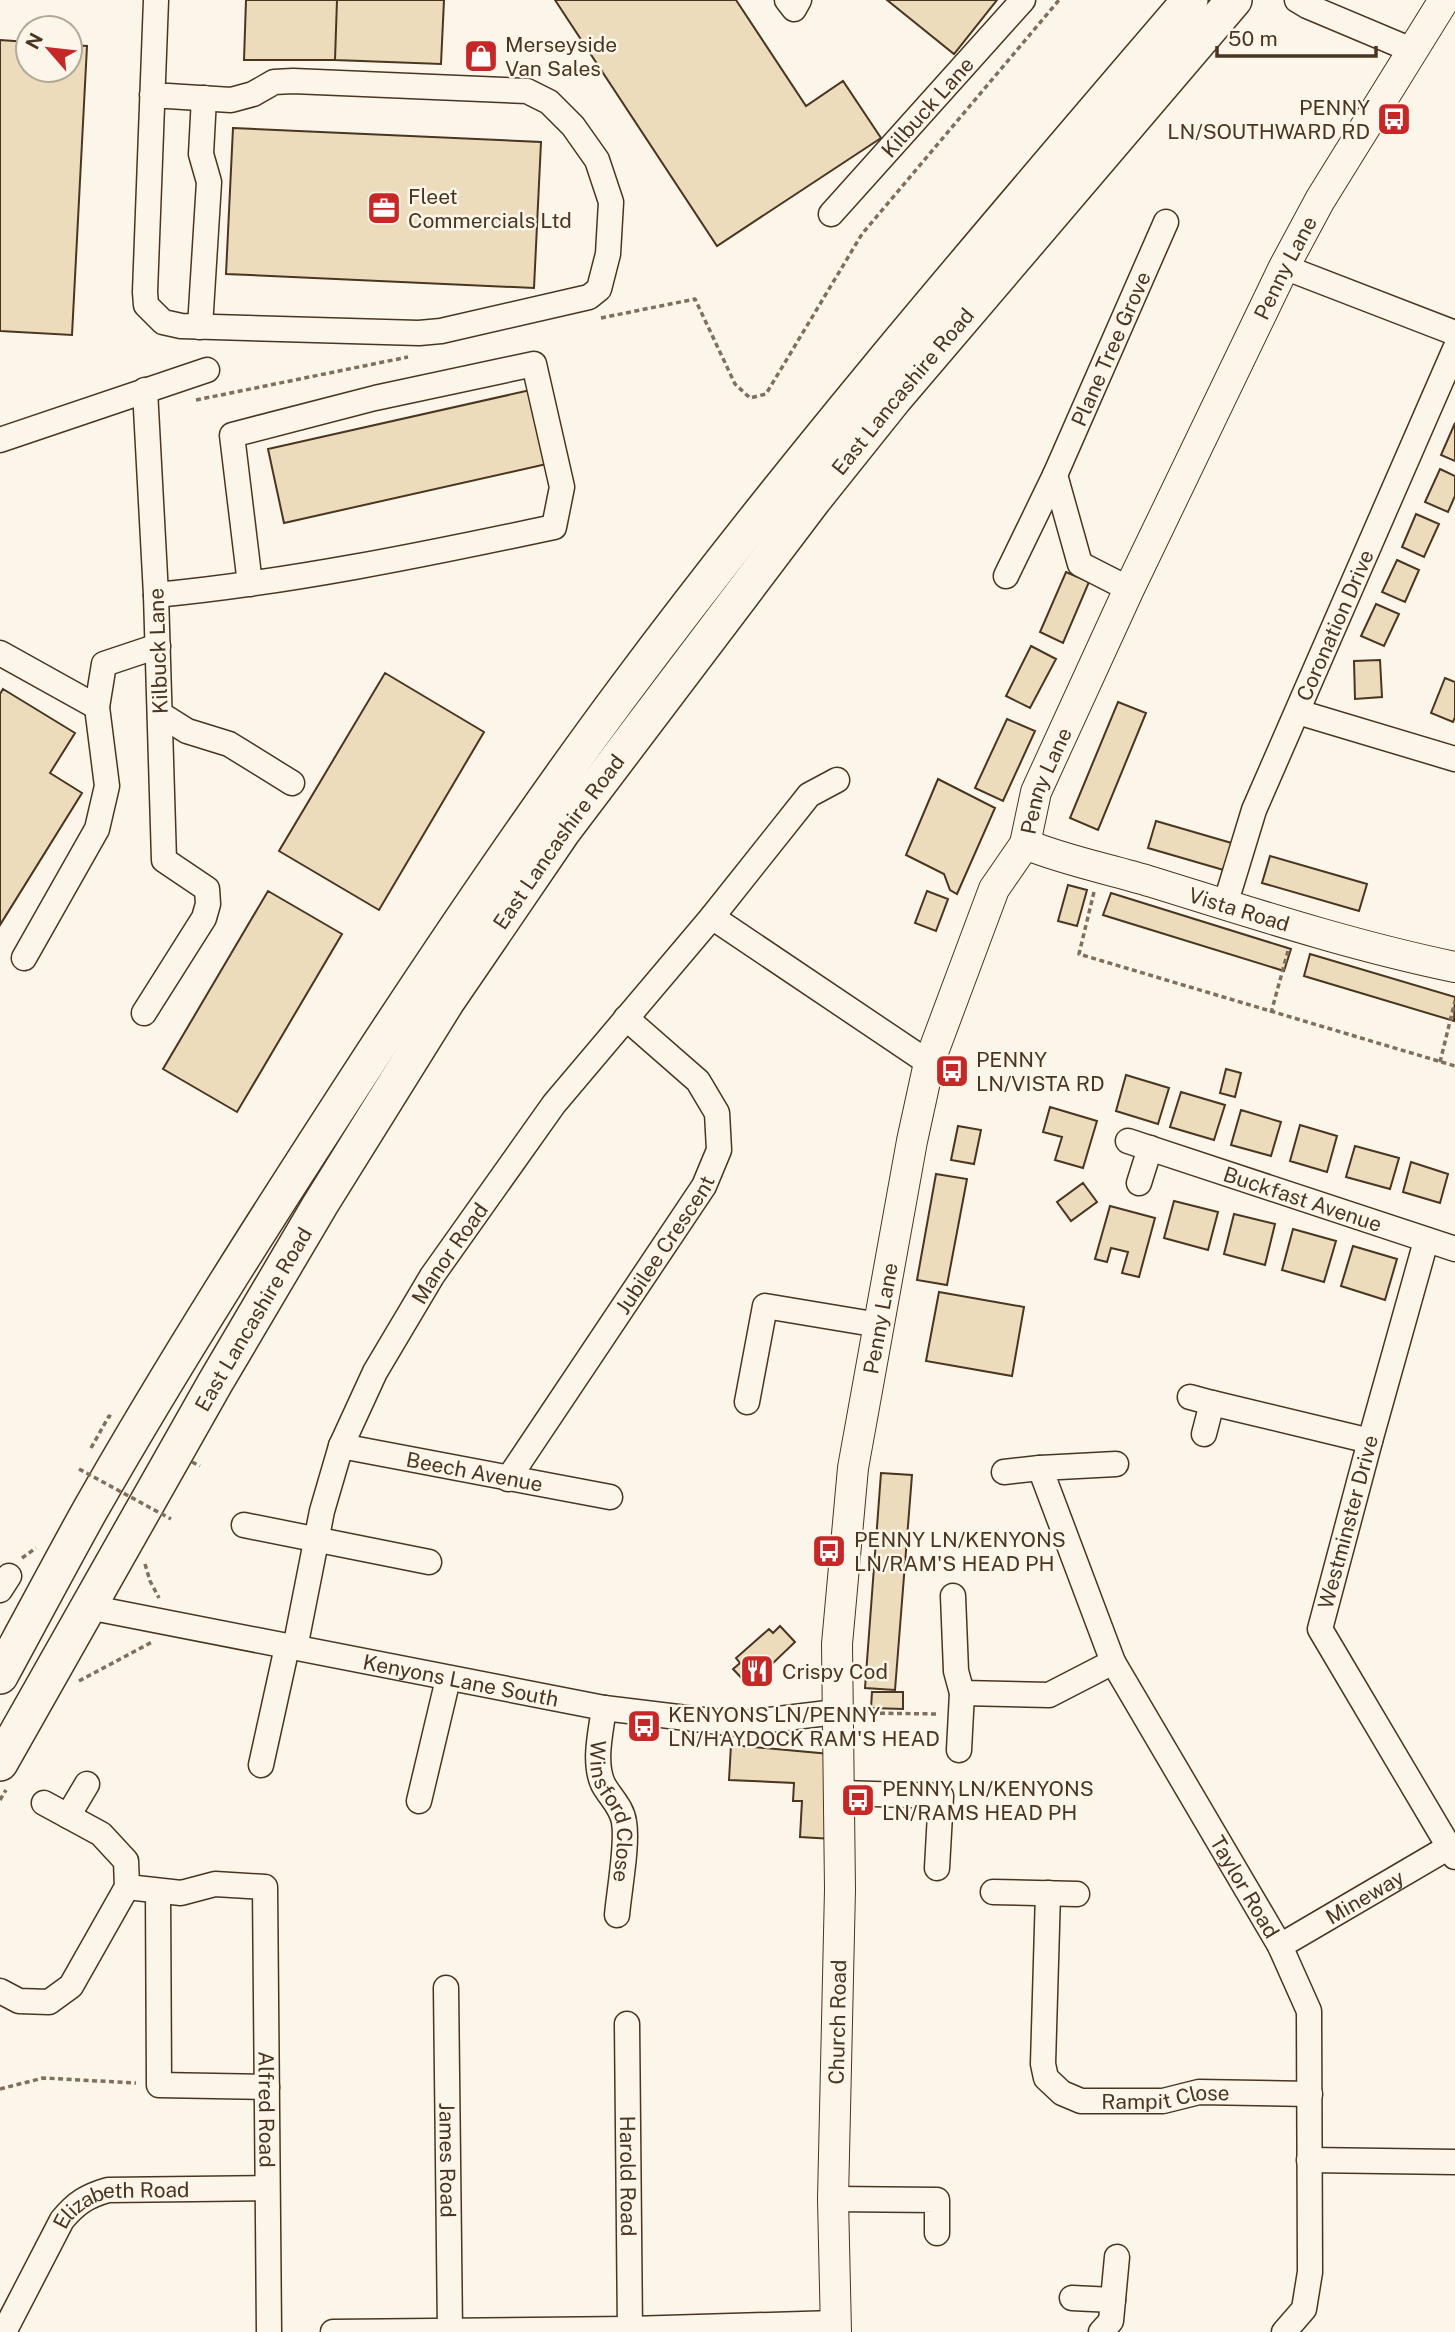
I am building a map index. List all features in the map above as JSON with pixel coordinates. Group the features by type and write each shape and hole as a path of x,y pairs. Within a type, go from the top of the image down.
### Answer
{"highway":[{"name":"East Lancashire Road","path":"0,1676 90,1512 191,1340 274,1207 514,844 617,700 768,503 972,255 1190,0"},
{"name":"East Lancashire Road","path":"0,1763 229,1359 320,1205 447,1001 563,831 780,541 894,399 1234,0"},
{"path":"0,1647 90,1512"}],"main road":[{"name":"Penny Lane","path":"836,1712 837,1644 853,1468 912,1141 929,1063 993,890 1025,844 1036,792 1129,589 1284,267 1320,201 1444,0"},
{"name":"Vista Road","path":"1025,844 1049,854 1100,866 1396,955 1455,967"},
{"name":"Church Road","path":"836,1712 840,1793 833,2199 836,2328"}],"street":[{"path":"152,95 231,100 253,94 274,82 293,81 527,91 549,102 573,126 597,160 611,202 608,254 599,289 589,297 441,331 419,333 200,327 163,322 146,305 152,95 153,64 156,0"},
{"path":"787,0 794,9 799,0"},
{"name":"Kilbuck Lane","path":"831,214 1023,0"},
{"path":"1297,0 1414,51"},
{"path":"200,327 209,182 201,154 204,98"},
{"name":"Plane Tree Grove","path":"1006,576 1055,475 1166,222"},
{"path":"1284,267 1455,333"},
{"name":"Coronation Drive","path":"1225,905 1254,810 1455,349"},
{"path":"156,595 250,584 320,574 554,527 562,487 534,364 375,398 232,435 250,584"},
{"path":"0,440 207,370"},
{"name":"Kilbuck Lane","path":"144,1013 204,918 208,904 207,889 164,860 156,595 145,390"},
{"path":"1055,475 1080,564 1129,589"},
{"path":"24,958 97,829 107,786 97,707 104,664 158,646"},
{"path":"0,653 97,707"},
{"path":"1298,712 1455,759"},
{"path":"160,715 187,731 229,744 292,783"},
{"name":"Manor Road","path":"261,1765 329,1482 341,1446 374,1372 432,1276 540,1123 712,917 809,795 837,780"},
{"path":"712,917 929,1063"},
{"name":"Jubilee Crescent","path":"508,1479 704,1186 719,1150 717,1113 698,1080 626,1018"},
{"name":"Buckfast Avenue","path":"1139,1183 1139,1145 1455,1249"},
{"name":"Westminster Drive","path":"1426,1241 1320,1629 1452,1852"},
{"path":"747,1402 765,1306 879,1325"},
{"path":"1204,1434 1201,1400 1370,1441"},
{"name":"Beech Avenue","path":"341,1446 610,1497"},
{"path":"1004,1472 1116,1464"},
{"name":"Taylor Road","path":"1040,1468 1113,1662 1280,1946 1309,2011 1308,2284 1304,2309 1284,2332"},
{"path":"244,1525 429,1562"},
{"path":"953,1595 960,1693 959,1750"},
{"name":"Kenyons Lane South","path":"88,1607 604,1708 736,1724 836,1712"},
{"path":"960,1693 1049,1695 1113,1662"},
{"path":"419,1801 448,1679"},
{"name":"Winsford Close","path":"604,1708 600,1773 603,1783 621,1811 625,1830 619,1916"},
{"path":"68,1816 87,1784"},
{"path":"840,1793 940,1796 937,1868"},
{"path":"0,1991 19,2001 49,2002 71,1986 127,1887 126,1861 100,1834 44,1803"},
{"name":"Mineway","path":"1280,1946 1452,1852"},
{"name":"Alfred Road","path":"158,1891 181,1893 215,1884 265,1886 269,2332"},
{"path":"127,1887 158,1891 159,2084 267,2087"},
{"path":"993,1892 1077,1894"},
{"name":"Rampit Close","path":"1048,1894 1043,2064 1046,2078 1062,2093 1081,2101 1163,2101 1199,2092 1310,2094"},
{"name":"James Road","path":"446,1988 450,2331"},
{"name":"Harold Road","path":"627,2024 630,2331"},
{"path":"1309,2160 1455,2162"},
{"name":"Elizabeth Road","path":"4,2332 62,2220 74,2205 88,2196 107,2190 267,2188"},
{"path":"833,2199 937,2200 937,2233"},
{"path":"1101,2332 1111,2321 1117,2257"},
{"path":"1072,2298 1113,2300"},
{"path":"333,2332 836,2328"}],"path":[{"path":"600,318 695,299 735,384 750,398 766,394 862,234 1059,0"},
{"path":"196,400 411,356"},
{"path":"1100,866 1079,954 1455,1066"},
{"path":"1271,1013 1294,925"},
{"path":"1440,1062 1455,1001"},
{"path":"85,1458 109,1416"},
{"path":"192,1462 199,1464 193,1471"},
{"path":"79,1469 171,1520"},
{"path":"162,1518 171,1510"},
{"path":"143,1559 150,1581 163,1605"},
{"path":"71,1685 152,1642"},
{"path":"836,1712 960,1693"},
{"path":"0,2089 43,2078 159,2084"}],"building":[{"path":"246,0 337,0 335,60 244,60"},
{"path":"337,0 444,0 441,64 335,60"},
{"path":"555,0 736,0 806,106 843,81 881,138 717,246"},
{"path":"887,0 997,0 954,54"},
{"path":"0,40 14,41 14,84 84,84 84,46 87,46 72,335 0,331"},
{"name":"Fleet Commercials Ltd","path":"233,128 541,142 534,288 226,274"},
{"path":"535,389 551,463 284,523 268,449"},
{"path":"1455,423 1455,461 1441,455"},
{"path":"1440,469 1455,476 1455,496 1448,512 1425,502"},
{"path":"1416,514 1439,524 1424,557 1402,547"},
{"path":"1397,560 1419,570 1405,602 1382,592"},
{"path":"1066,572 1089,582 1063,643 1040,632"},
{"path":"1376,604 1399,614 1384,646 1361,636"},
{"path":"1031,646 1056,659 1030,708 1006,696"},
{"path":"1380,660 1382,697 1355,699 1354,661"},
{"path":"385,673 484,732 379,910 279,851"},
{"path":"1445,678 1455,682 1453,722 1431,713"},
{"path":"3,689 75,733 50,773 82,793 0,925 0,694"},
{"path":"1118,702 1146,713 1098,830 1070,818"},
{"path":"1007,719 1035,731 1003,801 975,788"},
{"path":"938,779 995,808 957,894 950,890 944,874 906,855"},
{"path":"1156,821 1235,844 1227,871 1148,848"},
{"path":"1270,856 1367,884 1359,911 1262,883"},
{"path":"1068,885 1087,890 1077,926 1058,921"},
{"path":"268,891 342,934 237,1112 163,1069"},
{"path":"927,891 948,899 936,931 915,923"},
{"path":"1111,893 1291,949 1284,971 1103,915"},
{"path":"1310,954 1455,997 1454,1021 1304,976"},
{"path":"1226,1069 1241,1073 1235,1097 1220,1093"},
{"path":"1126,1075 1169,1088 1158,1124 1116,1111"},
{"path":"1181,1092 1225,1105 1214,1140 1170,1127"},
{"path":"1050,1107 1097,1121 1083,1168 1055,1160 1062,1137 1043,1132"},
{"path":"1241,1110 1281,1122 1271,1156 1231,1145"},
{"path":"1300,1125 1337,1136 1327,1172 1290,1161"},
{"path":"958,1126 981,1130 974,1164 951,1160"},
{"path":"1355,1146 1399,1158 1390,1189 1346,1177"},
{"path":"1411,1162 1448,1174 1440,1203 1403,1192"},
{"path":"936,1174 967,1179 947,1285 917,1280"},
{"path":"1083,1183 1097,1202 1071,1221 1057,1202"},
{"path":"1174,1201 1218,1212 1208,1250 1164,1238"},
{"path":"1110,1206 1155,1218 1139,1277 1122,1273 1128,1252 1111,1248 1107,1262 1095,1259"},
{"path":"1234,1214 1275,1224 1265,1265 1224,1254"},
{"path":"1293,1229 1336,1241 1324,1282 1282,1270"},
{"path":"1353,1246 1397,1259 1385,1300 1341,1286"},
{"path":"939,1292 1024,1307 1012,1376 926,1361"},
{"path":"881,1473 912,1475 895,1690 865,1688"},
{"path":"780,1626 795,1642 749,1686 733,1669 740,1663 736,1658 769,1629 773,1633"},
{"path":"872,1692 903,1692 903,1709 871,1708"},
{"path":"731,1745 830,1754 833,1839 800,1837 802,1801 793,1801 794,1783 729,1780"}],"place":[{"name":"Merseyside Van Sales","path":"481,56"},
{"name":"PENNY LN/SOUTHWARD RD","path":"1394,119"},
{"name":"Fleet Commercials Ltd","path":"384,208"},
{"name":"PENNY LN/VISTA RD","path":"952,1071"},
{"name":"PENNY LN/KENYONS LN/RAM'S HEAD PH","path":"829,1551"},
{"name":"Crispy Cod","path":"757,1671"},
{"name":"KENYONS LN/PENNY LN/HAYDOCK RAM'S HEAD","path":"644,1726"},
{"name":"PENNY LN/KENYONS LN/RAMS HEAD PH","path":"858,1800"}]}
